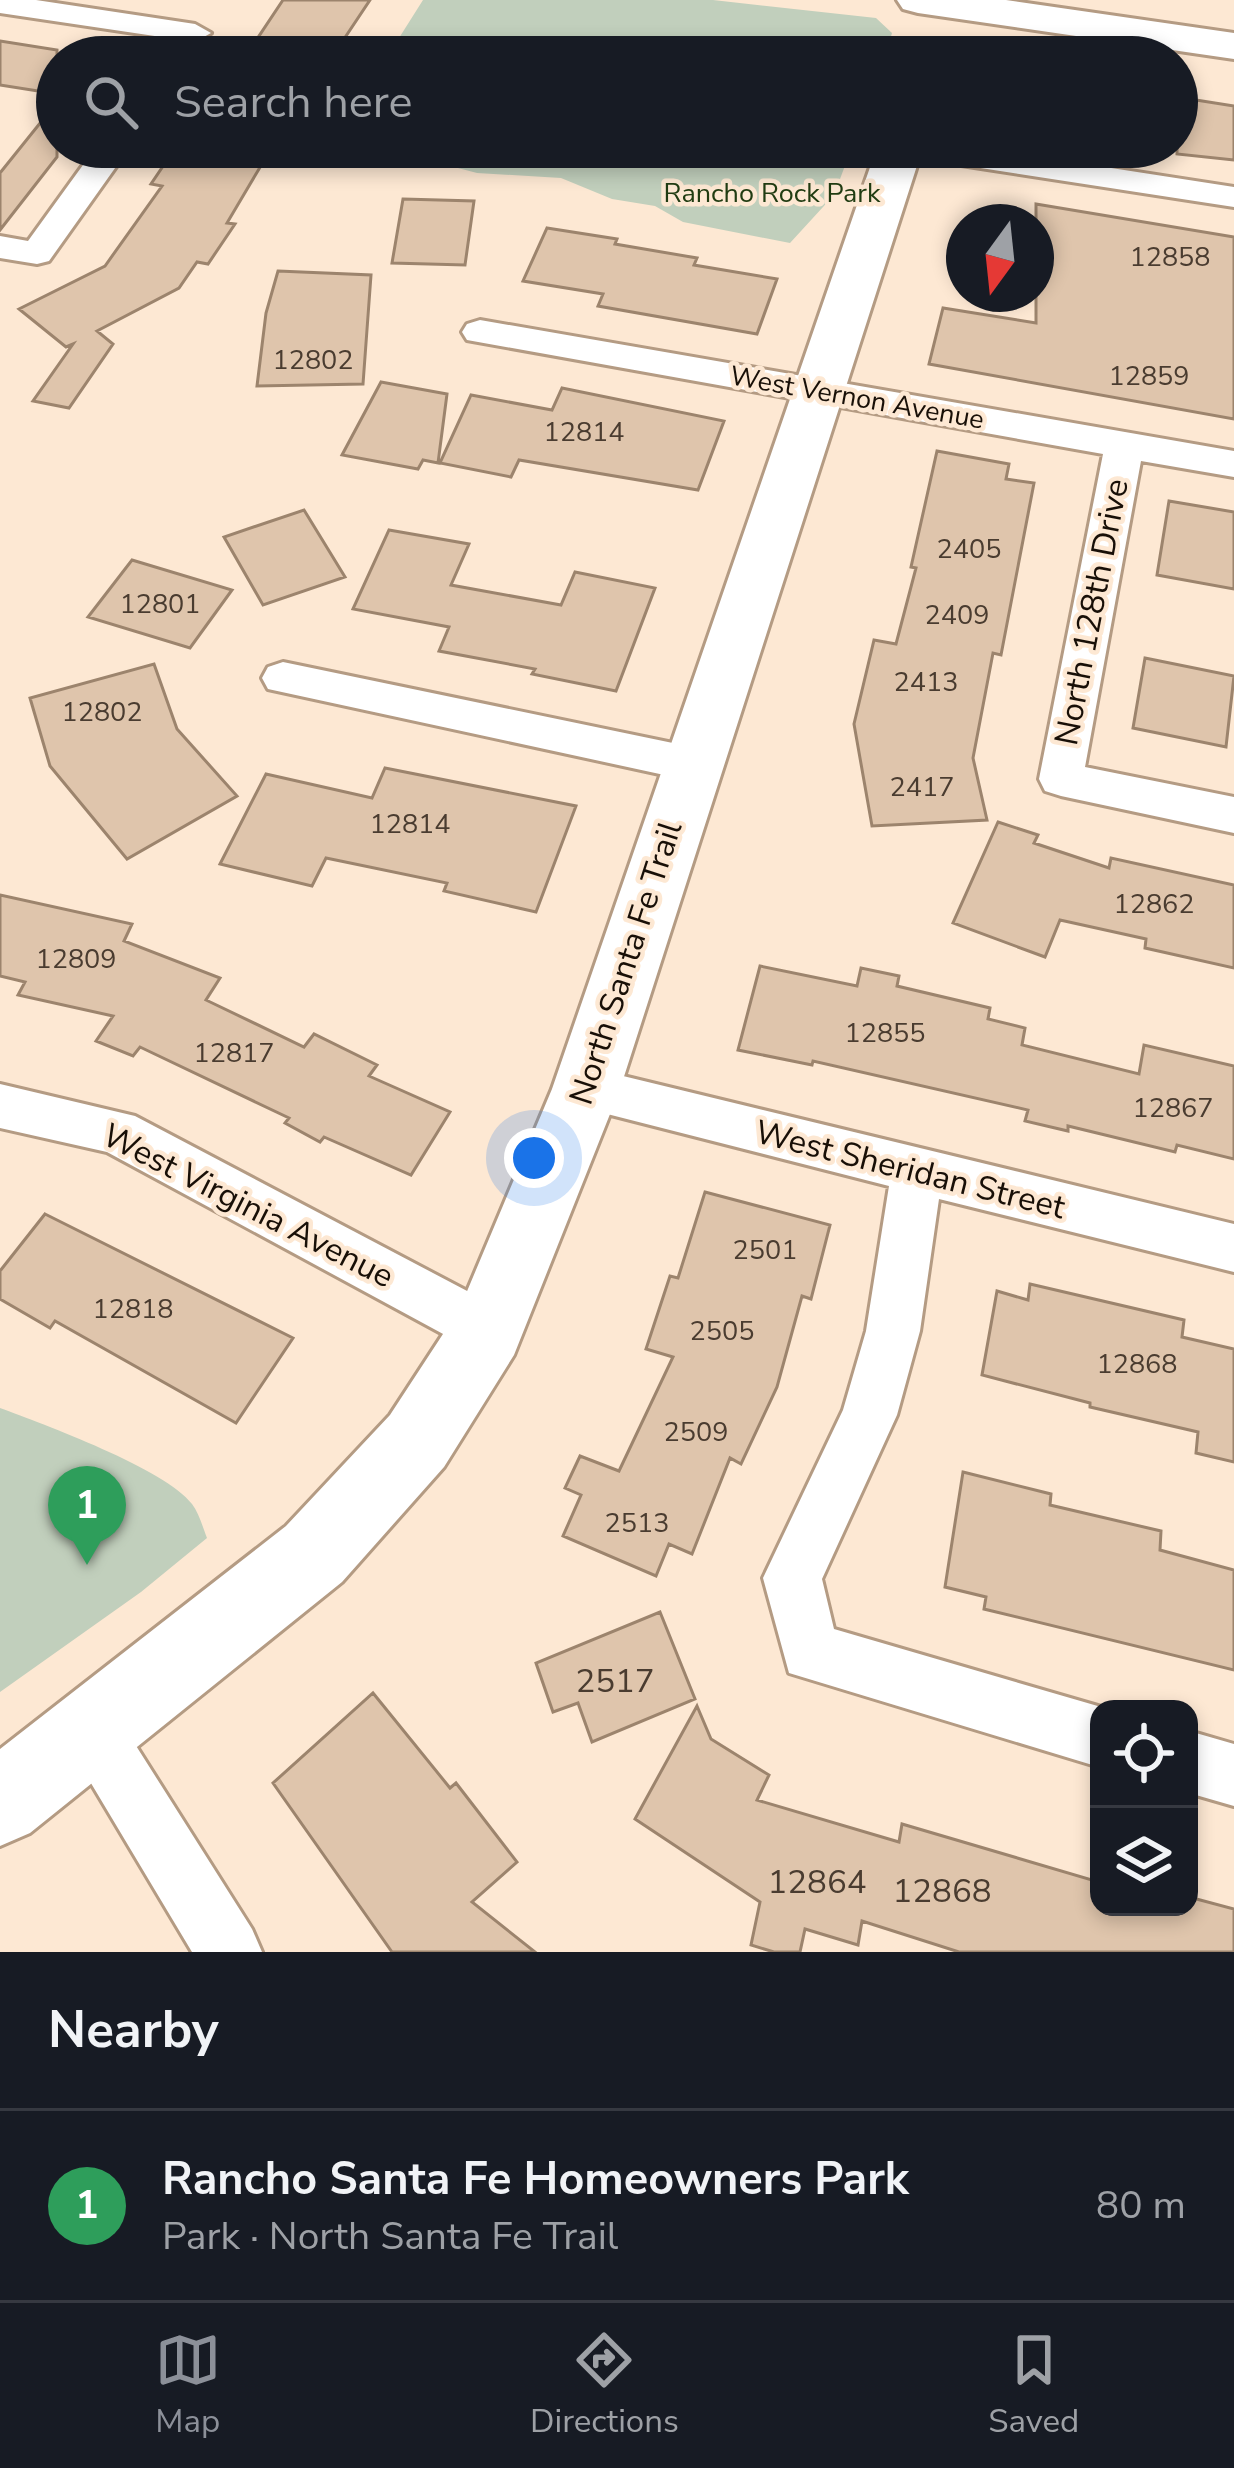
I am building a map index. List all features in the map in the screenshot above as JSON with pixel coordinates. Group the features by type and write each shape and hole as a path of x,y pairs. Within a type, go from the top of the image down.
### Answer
{"street":[{"path":"193,36 219,0"},
{"path":"918,0 943,16 1137,36"},
{"path":"0,4 145,36"},
{"path":"1198,42 1234,46"},
{"path":"0,247 37,253 98,168"},
{"name":"North Santa Fe Trail","path":"0,1803 314,1554 417,1441 488,1330 586,1090 818,391 898,168"},
{"path":"1043,168 1234,197"},
{"name":"West Vernon Avenue","path":"480,332 1234,464"},
{"name":"North 128th Drive","path":"1124,445 1061,779 1234,815"},
{"path":"283,678 692,764"},
{"name":"West Sheridan Street","path":"586,1090 1234,1248"},
{"name":"West Virginia Avenue","path":"0,1106 117,1132 488,1330"},
{"path":"917,1174 893,1331 869,1415 792,1578 810,1652 1090,1733"},
{"path":"92,1733 229,1952"},
{"path":"1198,1764 1234,1774"}],"green space":[{"path":"423,0 713,0 876,18 892,33 891,36 400,36"},
{"name":"Rancho Rock Park","path":"458,168 844,168 834,195 790,243 683,222 655,206 612,199 561,178"},
{"path":"0,1408 157,1476 192,1504 207,1538 141,1592 0,1692"}],"building":[{"path":"283,0 370,0 346,36 259,36"},
{"path":"0,41 36,47 36,91 0,85"},
{"path":"1198,100 1234,106 1234,160 1198,156"},
{"path":"36,128 36,168 48,168 0,230 0,173"},
{"path":"162,168 260,168 227,223 235,224 208,264 197,262 179,288 97,331 113,344 69,408 33,401 73,344 66,347 19,309 105,266 162,186 151,184"},
{"path":"403,199 474,201 465,265 392,263"},
{"path":"1054,207 1234,237 1234,419 929,364 943,308 1036,323 1036,312 1054,312"},
{"path":"547,228 617,239 615,244 697,258 694,265 777,279 757,334 598,306 603,294 523,281"},
{"path":"278,271 371,275 363,384 257,386 266,313"},
{"path":"381,382 447,394 438,463 423,460 418,469 342,455"},
{"path":"562,388 724,421 698,490 519,460 511,477 440,463 471,395 552,410"},
{"path":"937,451 1009,464 1006,479 1034,483 1001,655 993,653 973,758 987,820 872,826 854,724 874,640 896,644 916,568 911,567"},
{"path":"1169,501 1234,512 1234,589 1157,575"},
{"path":"304,510 345,577 263,605 224,537"},
{"path":"389,530 469,544 451,585 561,605 575,572 655,588 616,691 532,674 535,669 439,651 449,627 353,609"},
{"path":"132,560 232,590 190,648 88,617"},
{"path":"1145,658 1234,676 1226,747 1133,728"},
{"path":"154,664 177,729 237,796 127,859 50,766 30,698"},
{"path":"385,768 576,806 536,912 444,891 447,883 326,858 312,886 220,864 266,774 372,798"},
{"path":"998,822 1038,835 1034,843 1109,868 1111,858 1234,885 1234,968 1145,948 1146,939 1060,920 1045,957 953,923"},
{"path":"0,895 132,924 124,941 220,978 206,1000 304,1047 314,1034 377,1065 369,1076 450,1112 411,1175 324,1137 320,1142 285,1123 289,1118 140,1047 133,1056 96,1041 113,1016 18,995 25,982 0,976"},
{"path":"760,966 857,986 861,968 899,976 897,986 990,1008 988,1019 1025,1028 1022,1045 1139,1074 1144,1045 1234,1066 1234,1159 1177,1145 1175,1152 1068,1126 1068,1131 1025,1121 1028,1110 813,1061 812,1065 738,1050"},
{"path":"705,1192 830,1225 811,1299 802,1296 777,1387 741,1464 730,1458 692,1554 669,1544 656,1576 563,1536 581,1495 565,1488 580,1456 619,1471 673,1357 646,1349 670,1276 678,1278"},
{"path":"45,1214 293,1338 236,1423 55,1321 50,1328 0,1299 0,1271"},
{"path":"1030,1284 1184,1320 1182,1337 1234,1349 1234,1462 1196,1453 1198,1432 982,1375 997,1291 1028,1300"},
{"path":"963,1472 1051,1494 1050,1505 1161,1531 1160,1550 1234,1570 1234,1670 984,1609 986,1597 945,1587"},
{"path":"660,1612 695,1699 592,1742 578,1703 553,1712 536,1663"},
{"path":"373,1693 450,1788 456,1783 517,1862 472,1902 535,1952 392,1952 273,1783"},
{"path":"697,1706 711,1739 769,1775 757,1800 899,1842 902,1824 1090,1879 1090,1916 1198,1916 1198,1899 1234,1909 1234,1952 959,1952 862,1921 858,1945 805,1929 800,1952 774,1952 751,1945 760,1902 635,1819"}],"place":[{"name":"Rancho Santa Fe Homeowners Park","path":"87,1565"}]}
